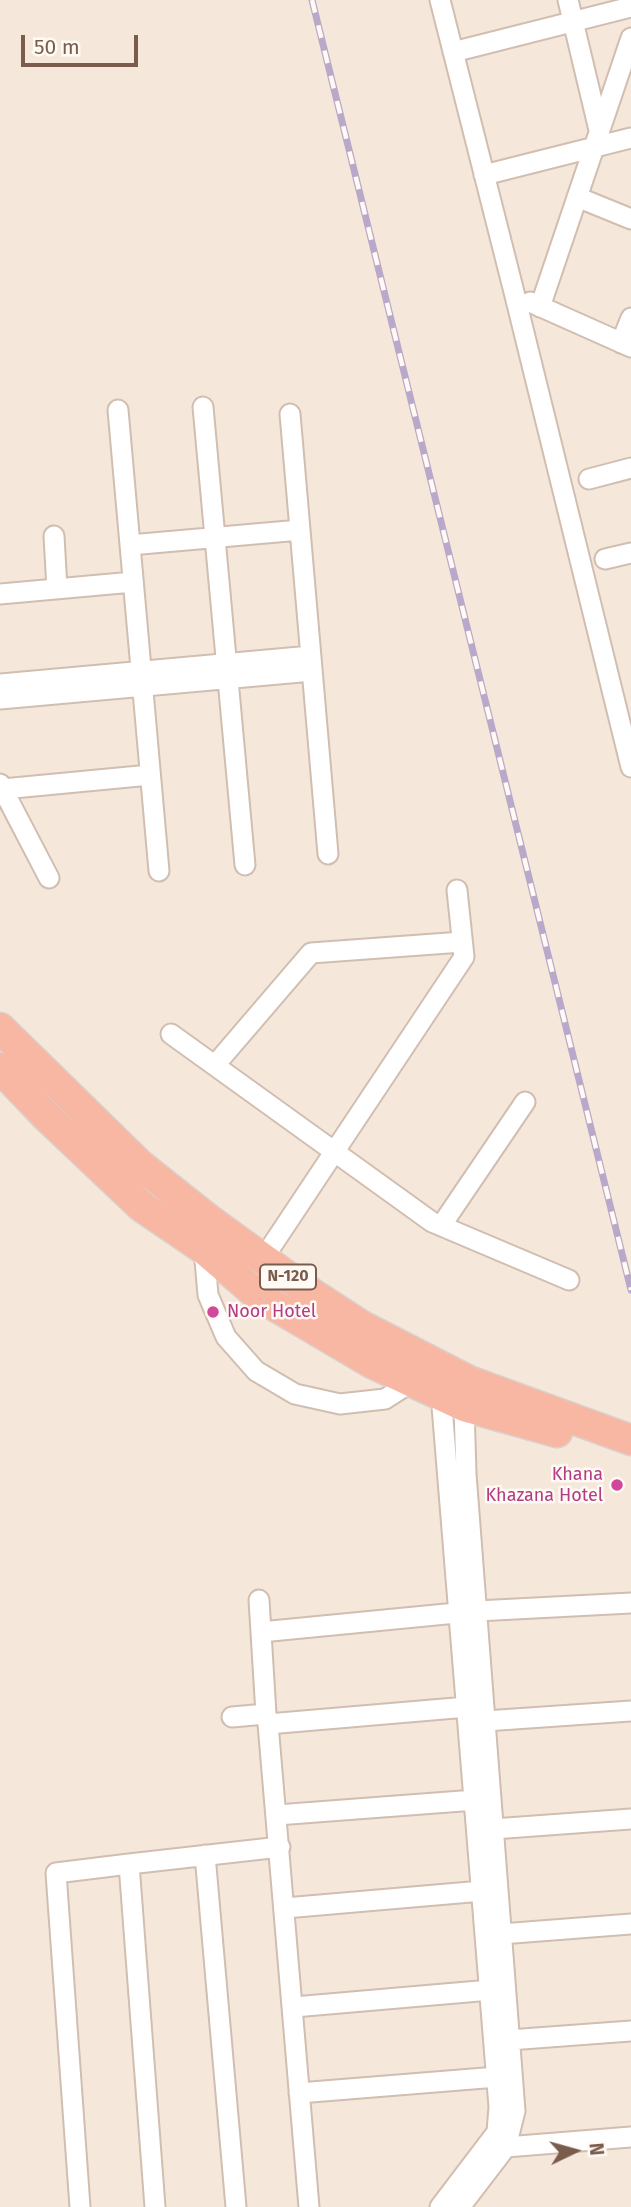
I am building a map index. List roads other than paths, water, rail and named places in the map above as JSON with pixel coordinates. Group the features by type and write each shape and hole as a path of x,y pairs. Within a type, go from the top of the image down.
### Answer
{"highway":[{"name":"N-120","path":"0,1028 140,1165 263,1259 362,1326 458,1375 631,1440"},
{"name":"N-120","path":"0,1068 45,1115 141,1206 204,1249 260,1297 372,1363 453,1400 631,1454"}],"street":[{"path":"440,0 631,767"},
{"path":"568,0 597,139"},
{"path":"453,52 631,7"},
{"path":"540,307 631,37"},
{"path":"484,175 597,139 631,138"},
{"path":"577,197 631,219"},
{"path":"515,296 626,345 631,318"},
{"path":"203,407 245,865"},
{"path":"118,410 159,871"},
{"path":"290,414 328,854"},
{"path":"589,479 631,468"},
{"path":"130,545 300,530"},
{"path":"54,536 57,589"},
{"path":"605,559 631,553"},
{"path":"0,594 133,582"},
{"path":"0,699 142,679 311,664"},
{"path":"0,684 142,679"},
{"path":"49,878 1,787 150,775"},
{"path":"263,1259 464,957 457,890"},
{"path":"215,1065 311,953 462,942"},
{"path":"171,1034 432,1222 569,1280"},
{"path":"441,1226 525,1102"},
{"path":"204,1249 208,1295 221,1326 226,1337 256,1371 295,1394 340,1404 385,1399 413,1381"},
{"path":"453,1400 466,1474 467,1707 482,1891 509,2040 515,2111 506,2147 460,2207"},
{"path":"259,1600 309,2207"},
{"path":"261,1632 468,1612 631,1603"},
{"path":"440,2207 498,2132 498,1989 502,1934 485,1721 468,1612"},
{"path":"232,1717 267,1719 467,1707 485,1721 631,1711"},
{"path":"277,1815 475,1800"},
{"path":"493,1829 631,1819"},
{"path":"80,2207 56,1873 279,1847"},
{"path":"205,1855 236,2207"},
{"path":"129,1864 155,2207"},
{"path":"285,1908 482,1891"},
{"path":"502,1934 631,1924"},
{"path":"294,2007 498,1989"},
{"path":"509,2040 631,2031"},
{"path":"299,2093 497,2077"},
{"path":"506,2147 631,2137"}],"railway":[{"path":"312,0 631,1290"}],"place":[{"name":"Noor Hotel","path":"213,1312"},
{"name":"Khana Khazana Hotel","path":"617,1485"}]}
